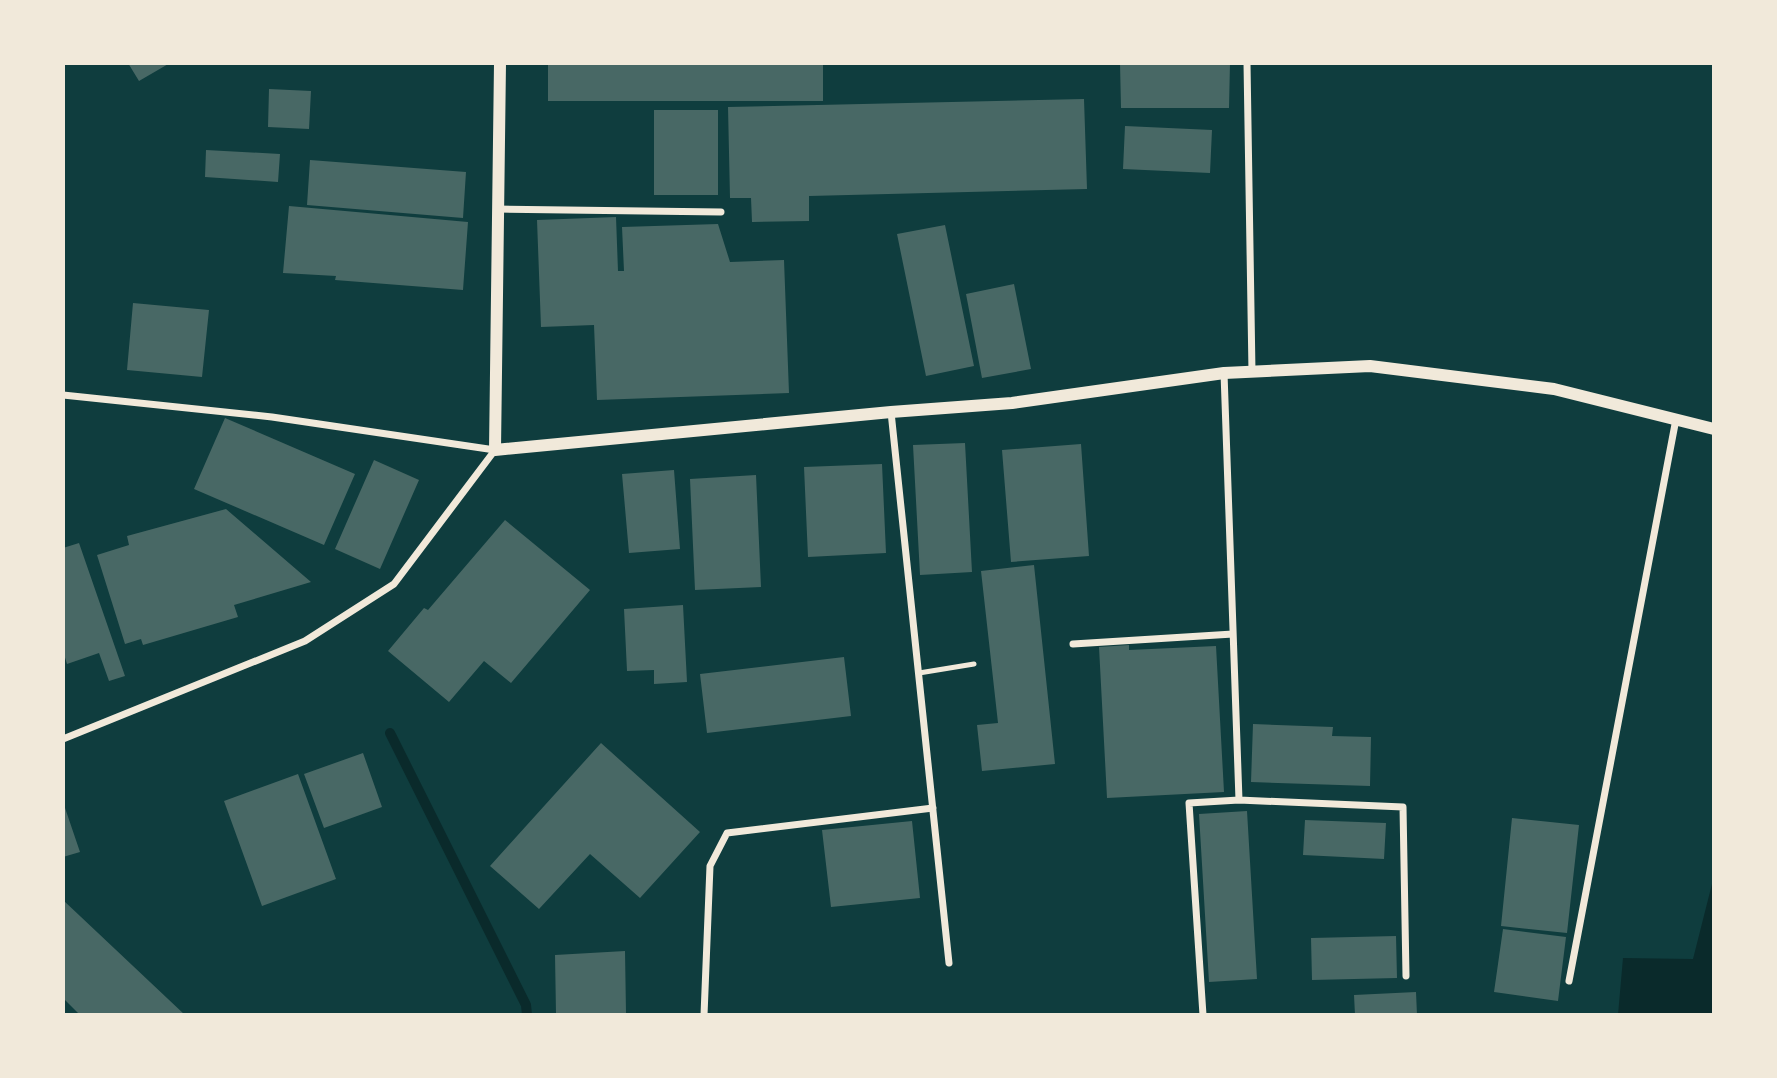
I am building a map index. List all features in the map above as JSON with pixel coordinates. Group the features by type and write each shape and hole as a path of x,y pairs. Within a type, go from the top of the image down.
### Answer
{"street":[{"path":"63,739 305,641 394,584 495,450 500,63"},
{"path":"1247,63 1252,372"},
{"path":"498,209 721,212"},
{"path":"63,395 272,417 495,450 1012,403 1224,373 1370,366 1554,388 1714,429"},
{"path":"1224,373 1239,800"},
{"path":"891,412 949,963"},
{"path":"1569,981 1676,419"},
{"path":"1073,644 1233,634"},
{"path":"1203,1015 1189,803 1239,800 1403,807 1406,976"},
{"path":"704,1015 710,866 727,833 933,808"}],"lane":[{"path":"919,673 974,664"}],"water":[{"path":"1714,876 1714,1015 1618,1015 1623,958 1693,959"}],"building":[{"path":"128,63 170,63 139,81"},
{"path":"548,63 823,63 823,101 548,101"},
{"path":"1120,63 1230,63 1229,108 1121,108"},
{"path":"269,89 311,91 309,129 268,127"},
{"path":"1084,99 1087,189 809,196 809,221 752,222 751,198 730,198 728,107"},
{"path":"654,110 718,110 718,195 654,195"},
{"path":"1125,126 1212,130 1210,173 1123,169"},
{"path":"206,150 280,154 278,182 205,177"},
{"path":"310,160 466,172 463,218 307,205"},
{"path":"289,206 468,222 463,290 283,273"},
{"path":"616,217 618,271 624,271 622,227 718,224 730,262 784,260 789,393 597,400 594,325 541,327 537,220"},
{"path":"945,225 974,366 926,376 897,234"},
{"path":"1014,284 1031,369 982,378 966,294"},
{"path":"133,303 209,310 202,377 127,370"},
{"path":"225,418 355,474 324,545 194,489"},
{"path":"965,443 972,572 920,575 913,445"},
{"path":"1081,444 1089,556 1011,562 1002,450"},
{"path":"374,460 419,480 380,569 335,549"},
{"path":"882,464 886,553 808,557 804,467"},
{"path":"674,470 680,549 629,553 622,474"},
{"path":"756,475 761,587 695,590 690,479"},
{"path":"226,509 311,582 234,605 238,617 143,645 141,639 125,644 97,555 129,545 127,536"},
{"path":"505,520 590,590 511,683 484,661 449,702 388,651 424,608 428,610"},
{"path":"79,543 125,676 109,681 99,653 67,664 63,651 63,548"},
{"path":"1034,565 1055,764 982,771 977,725 998,723 981,571"},
{"path":"683,605 687,682 654,684 654,670 627,671 624,609"},
{"path":"1129,645 1129,650 1216,646 1224,792 1107,798 1099,647"},
{"path":"844,657 851,716 707,733 700,674"},
{"path":"1253,724 1333,727 1332,736 1371,737 1370,786 1251,782"},
{"path":"601,743 700,832 640,898 590,854 539,909 490,866"},
{"path":"363,753 382,807 324,828 304,774"},
{"path":"298,774 336,879 262,906 224,801"},
{"path":"63,802 80,852 63,857"},
{"path":"1247,811 1257,979 1209,982 1199,814"},
{"path":"1512,818 1579,825 1567,933 1501,926"},
{"path":"1305,820 1386,823 1384,859 1303,855"},
{"path":"912,821 920,898 831,907 822,830"},
{"path":"63,900 185,1015 80,1015 63,998"},
{"path":"1503,929 1566,937 1558,1001 1494,992"},
{"path":"1396,936 1397,978 1312,980 1311,938"},
{"path":"625,951 626,1013 556,1014 555,955"},
{"path":"1416,992 1417,1015 1355,1015 1354,995"}],"waterway":[{"path":"390,733 526,1005 527,1015"}]}
